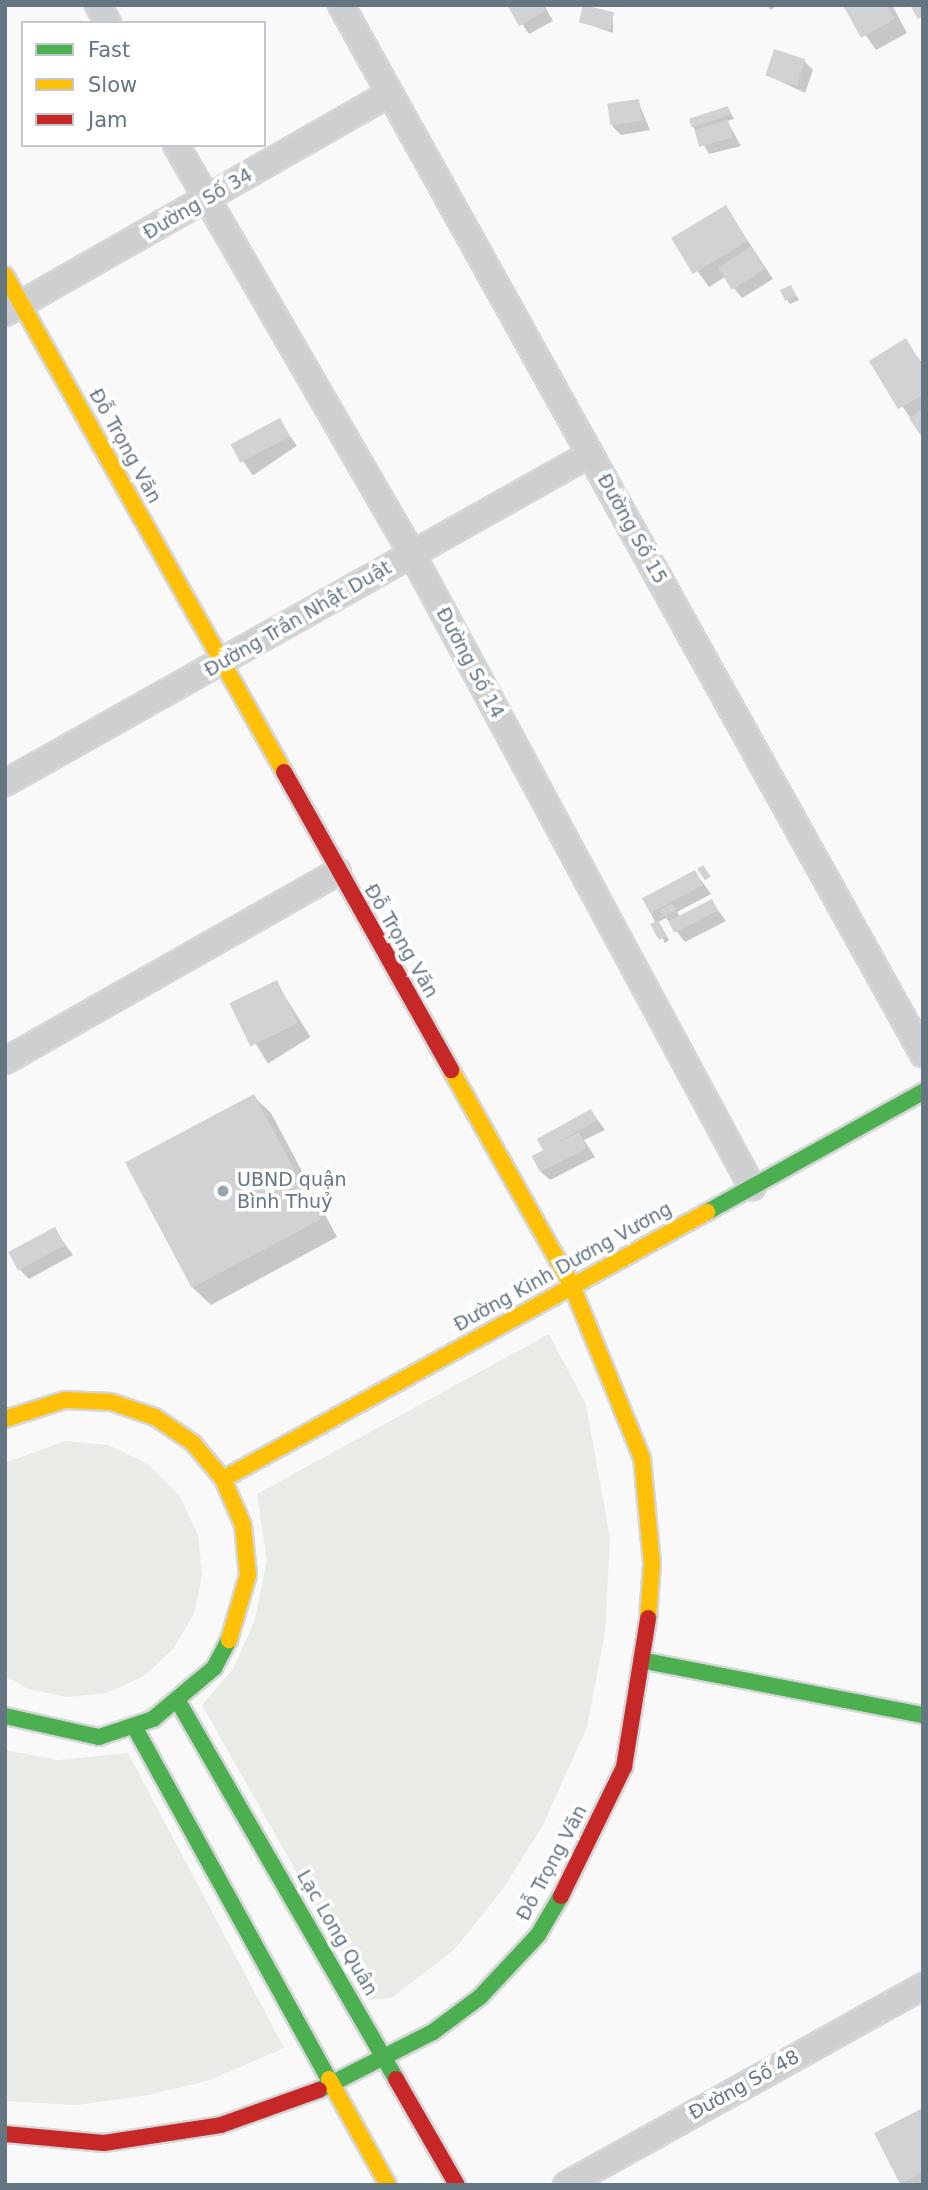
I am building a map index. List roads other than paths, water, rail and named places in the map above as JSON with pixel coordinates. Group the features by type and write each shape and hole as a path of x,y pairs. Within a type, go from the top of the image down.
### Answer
{"street":[{"path":"98,5 107,21"},
{"name":"Đường Số 15","path":"341,5 923,1054"},
{"name":"Đường Số 34","path":"13,309 390,93"},
{"name":"Đường Số 14","path":"177,147 412,554 752,1186"},
{"name":"Đỗ Trọng Văn","path":"5,275 13,309 222,662 572,1286 642,1458 652,1564 645,1661 624,1767 584,1857 538,1935 480,1997 386,2059 331,2086 221,2125 161,2137 104,2143 5,2134"},
{"name":"Đường Trần Nhật Duật","path":"5,783 590,454"},
{"path":"5,1061 338,872"},
{"name":"Đường Kinh Dương Vương","path":"223,1479 923,1092"},
{"path":"5,1716 69,1735 135,1728 179,1703 214,1668 240,1612 248,1574 243,1525 223,1479 193,1443 144,1413 111,1402 65,1400 12,1415 10,1394"},
{"path":"645,1661 923,1715"},
{"name":"Lạc Long Quân","path":"179,1703 457,2185"},
{"path":"135,1728 388,2185"},
{"name":"Đường Số 48","path":"566,2185 923,1986"}],"place":[{"name":"UBND quận Bình Thuỷ","path":"223,1191"}]}
